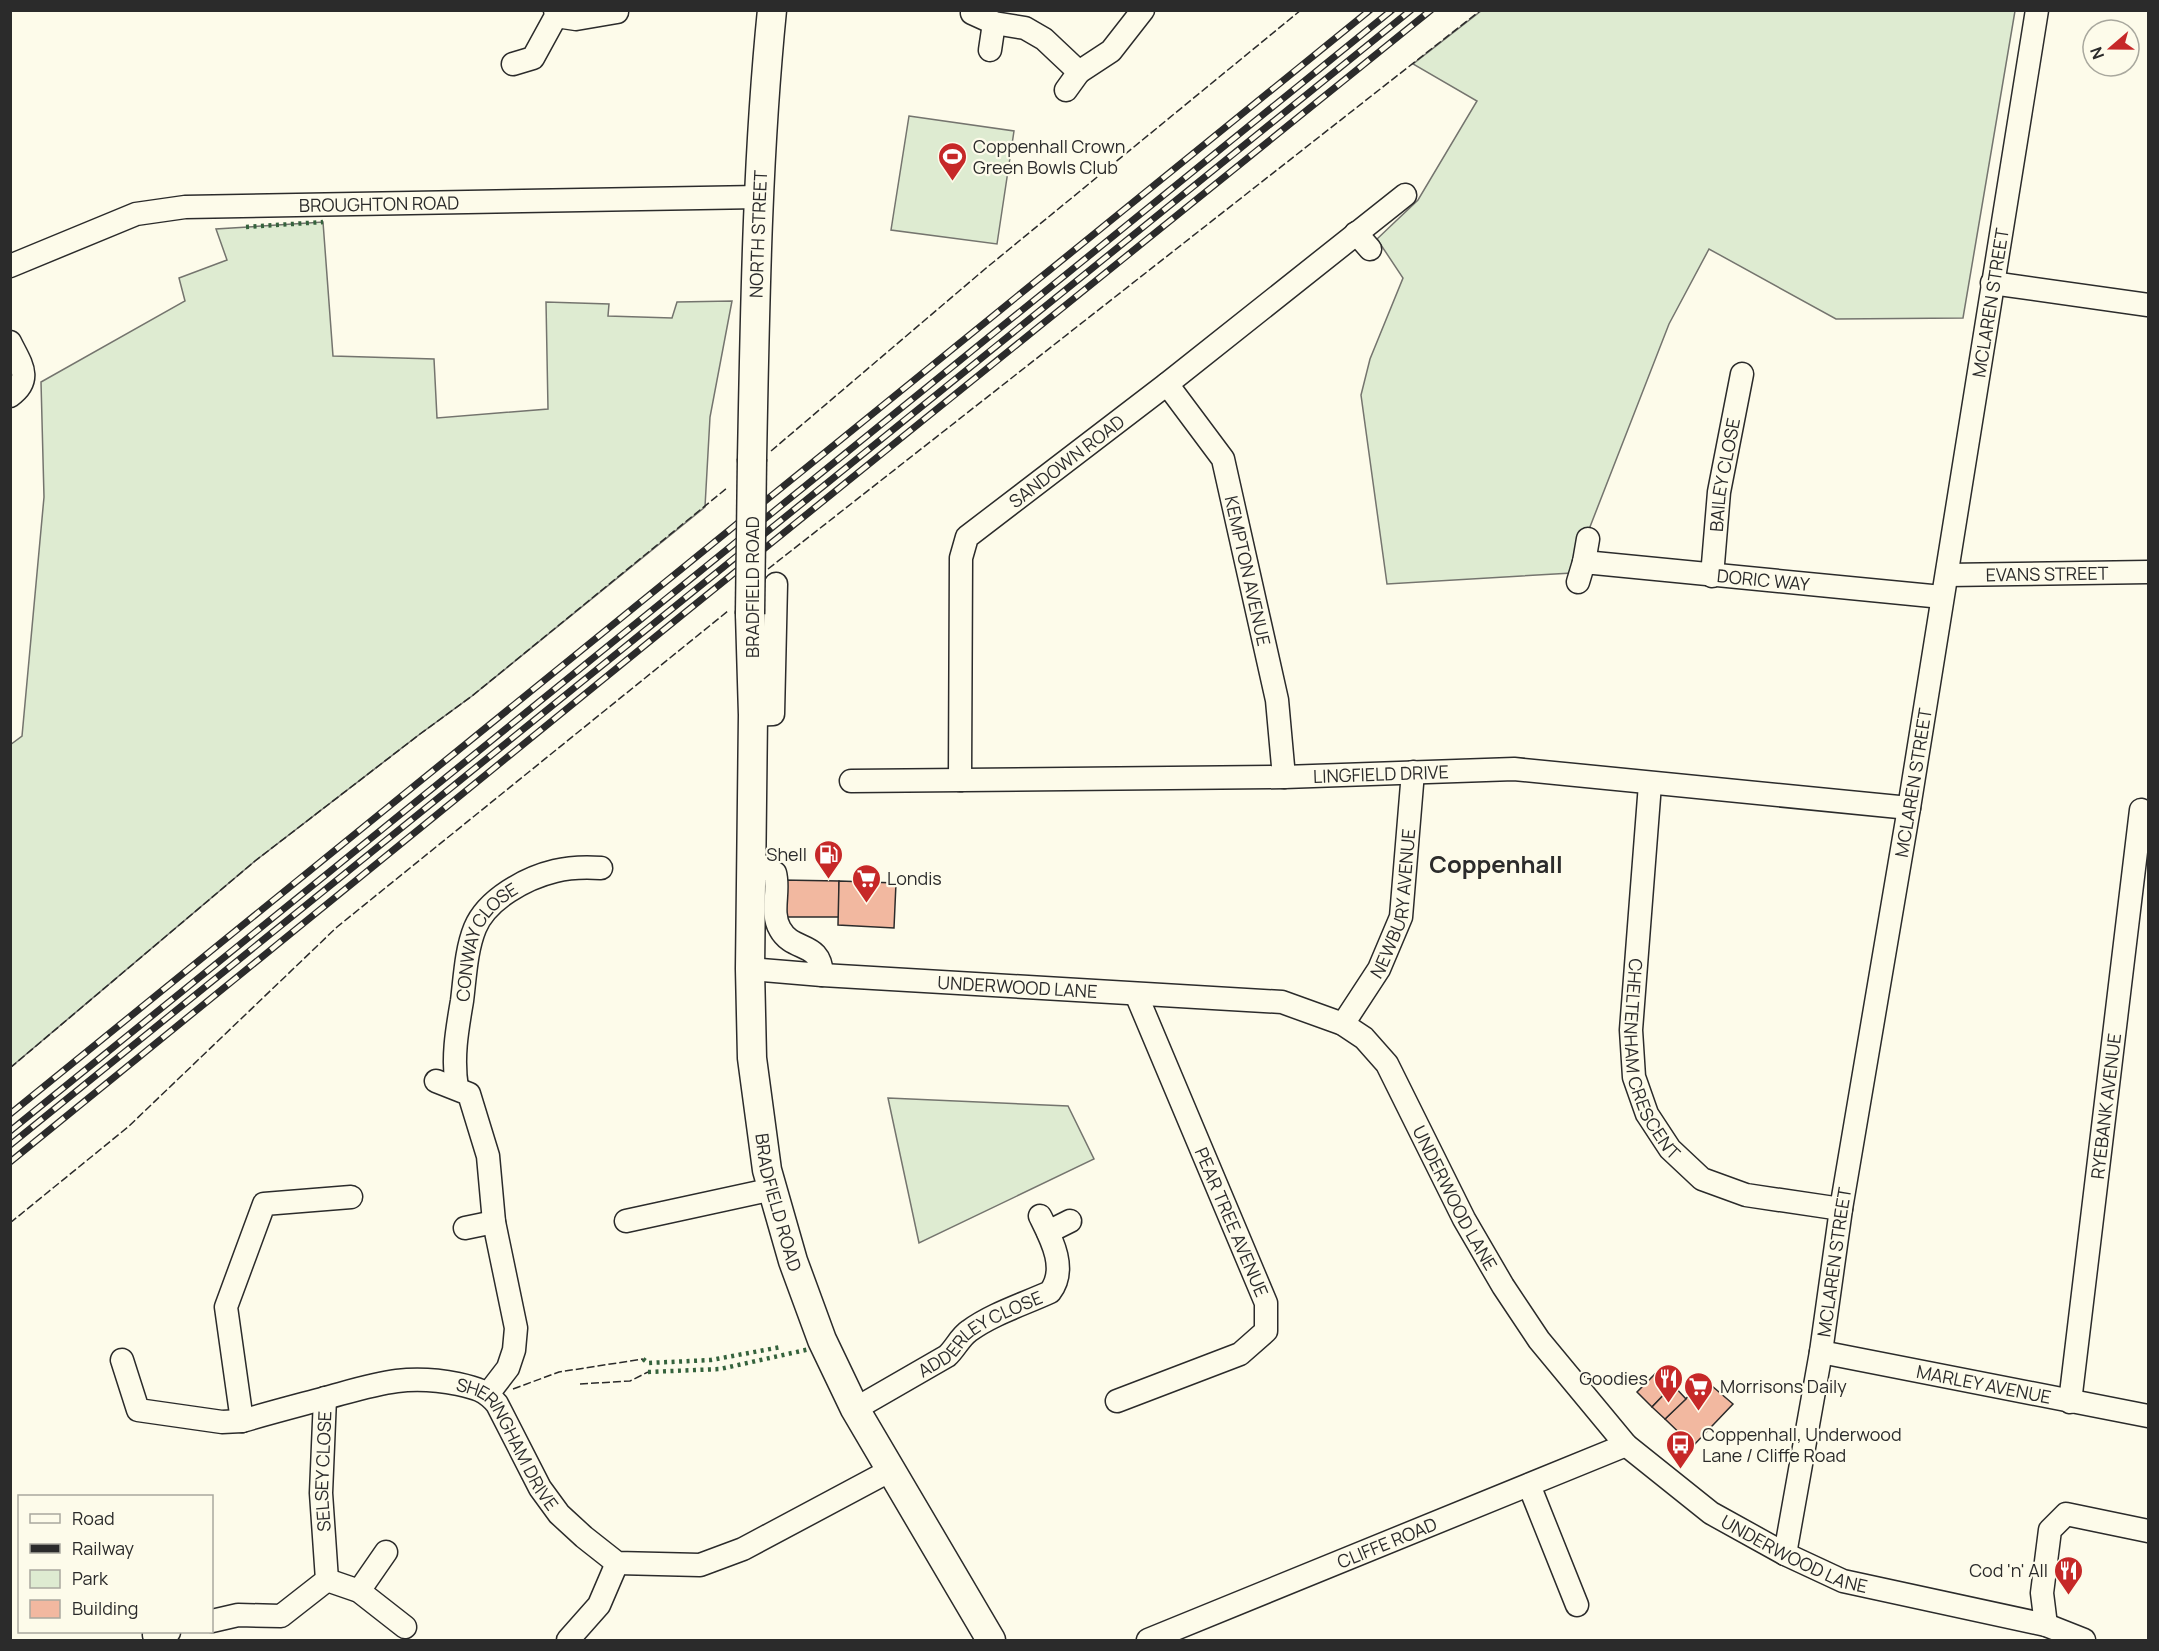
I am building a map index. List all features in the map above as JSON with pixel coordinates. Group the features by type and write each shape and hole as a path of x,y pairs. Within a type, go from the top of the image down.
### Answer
{"main road":[{"name":"NORTH STREET","path":"752,459 759,197 766,67 772,10"},
{"name":"BRADFIELD ROAD","path":"752,459 750,614 753,715 750,969 752,1058 767,1170 793,1261 822,1340 855,1409 991,1641"}],"street":[{"path":"972,13 994,22 1025,28 1044,39 1072,81 1111,51 1143,10"},
{"name":"MCLAREN STREET","path":"1785,1554 1821,1352 1841,1209 1909,808 2037,10"},
{"path":"513,64 533,58 556,13 576,20 617,12"},
{"path":"990,50 994,22"},
{"name":"SANDOWN ROAD","path":"960,780 961,558 967,537 1167,384 1363,241 1405,195"},
{"name":"BROUGHTON ROAD","path":"10,266 136,214 185,207 759,197"},
{"path":"1992,283 2148,305"},
{"path":"10,342 22,366 24,376 23,384 10,396"},
{"name":"BAILEY CLOSE","path":"1712,576 1719,492 1744,369"},
{"name":"KEMPTON AVENUE","path":"1167,384 1223,459 1277,700 1284,777"},
{"name":"DORIC WAY","path":"1588,539 1581,572 1944,586"},
{"name":"EVANS STREET","path":"1944,586 2148,572"},
{"name":"BRADFIELD ROAD","path":"753,715 773,714 776,584"},
{"name":"LINGFIELD DRIVE","path":"851,782 1284,777 1514,769 1909,808"},
{"name":"NEWBURY AVENUE","path":"1343,1024 1379,969 1401,917 1413,771"},
{"name":"CHELTENHAM CRESCENT","path":"1650,784 1631,1030 1634,1077 1647,1114 1670,1149 1702,1179 1746,1195 1841,1209"},
{"name":"RYEBANK AVENUE","path":"2070,1402 2141,810"},
{"name":"CONWAY CLOSE","path":"488,1394 508,1368 514,1350 516,1328 494,1222 488,1156 469,1094 446,1084 454,1054 468,957 476,927 489,907 506,894 553,871 571,868 601,868"},
{"path":"751,869 765,868 775,873 778,927 784,935 816,954 822,967 822,975"},
{"name":"UNDERWOOD LANE","path":"750,969 1282,1002 1343,1024 1364,1038 1387,1064 1464,1219 1503,1286 1539,1340 1626,1445 1711,1514 1785,1554 1843,1581 2046,1625 2084,1641"},
{"name":"PEAR TREE AVENUE","path":"1117,1401 1240,1354 1266,1331 1266,1303 1136,994"},
{"path":"626,1221 772,1190"},
{"path":"242,1420 226,1306 256,1200 351,1197"},
{"name":"ADDERLEY CLOSE","path":"855,1409 947,1356 956,1348 966,1333 982,1323 1050,1292 1056,1286 1058,1264 1056,1250 1044,1224 1070,1221"},
{"path":"465,1228 494,1222"},
{"name":"MARLEY AVENUE","path":"1821,1352 2148,1416"},
{"name":"SHERINGHAM DRIVE","path":"122,1360 138,1410 222,1422 242,1420 374,1383 400,1379 446,1382 475,1388 488,1394 497,1404 540,1488 559,1514 617,1563"},
{"name":"SELSEY CLOSE","path":"326,1398 321,1493 327,1580"},
{"name":"CLIFFE ROAD","path":"1148,1641 1626,1445"},
{"path":"568,1641 599,1605 617,1563 700,1565 743,1549 891,1470"},
{"path":"1529,1485 1577,1605"},
{"path":"2046,1625 2042,1593 2050,1530 2066,1514 2148,1531"},
{"path":"359,1592 386,1552"},
{"path":"213,1621 238,1614 281,1616 327,1580 359,1592 405,1627"}],"green space":[{"path":"1481,11 2015,11 1963,318 1836,319 1709,249 1669,324 1572,573 1387,584 1361,395 1370,359 1403,278 1377,239 1418,200 1477,101 1413,64"},
{"name":"Coppenhall Crown Green Bowls Club","path":"909,116 1014,131 997,244 891,230"},
{"path":"323,222 333,356 434,359 437,418 548,409 546,302 609,304 608,316 672,318 677,302 732,301 710,417 705,507 472,696 255,861 11,1067 10,745 22,736 44,497 41,382 185,301 179,278 227,260 216,229"},
{"path":"888,1098 1068,1106 1094,1159 919,1243"}],"building":[{"path":"781,880 839,881 839,917 780,917"},
{"path":"839,881 896,883 894,928 838,925"},
{"path":"1657,1372 1673,1385 1652,1407 1637,1392"},
{"name":"Morrisons Daily","path":"1705,1380 1733,1404 1693,1446 1665,1419"},
{"name":"Goodies","path":"1673,1385 1686,1399 1665,1419 1652,1407"}],"railway":[{"path":"10,1114 1370,10"},
{"path":"10,1131 1392,10"},
{"path":"10,1145 1411,10"},
{"path":"10,1162 1431,10"}],"hedge":[{"path":"246,227 323,222"},
{"path":"643,1359 648,1363 711,1360 781,1347"},
{"path":"648,1372 720,1369 810,1349"}],"fence":[{"path":"771,451 985,269 1301,10"},
{"path":"768,569 1481,10"},
{"path":"10,1068 255,861 472,696 727,488"},
{"path":"10,1223 128,1127 337,927 728,611"},
{"path":"513,1389 559,1372 643,1359"},
{"path":"580,1384 630,1381 648,1372"}],"place":[{"name":"Coppenhall Crown Green Bowls Club","path":"952,182"},
{"name":"Shell","path":"828,880"},
{"name":"Londis","path":"866,904"},
{"name":"Goodies","path":"1669,1404"},
{"name":"Morrisons Daily","path":"1699,1412"},
{"name":"Coppenhall, Underwood Lane / Cliffe Road","path":"1681,1470"},
{"name":"Cod 'n' All","path":"2069,1596"}],"district":[{"name":"Coppenhall","path":"1496,863"}]}
